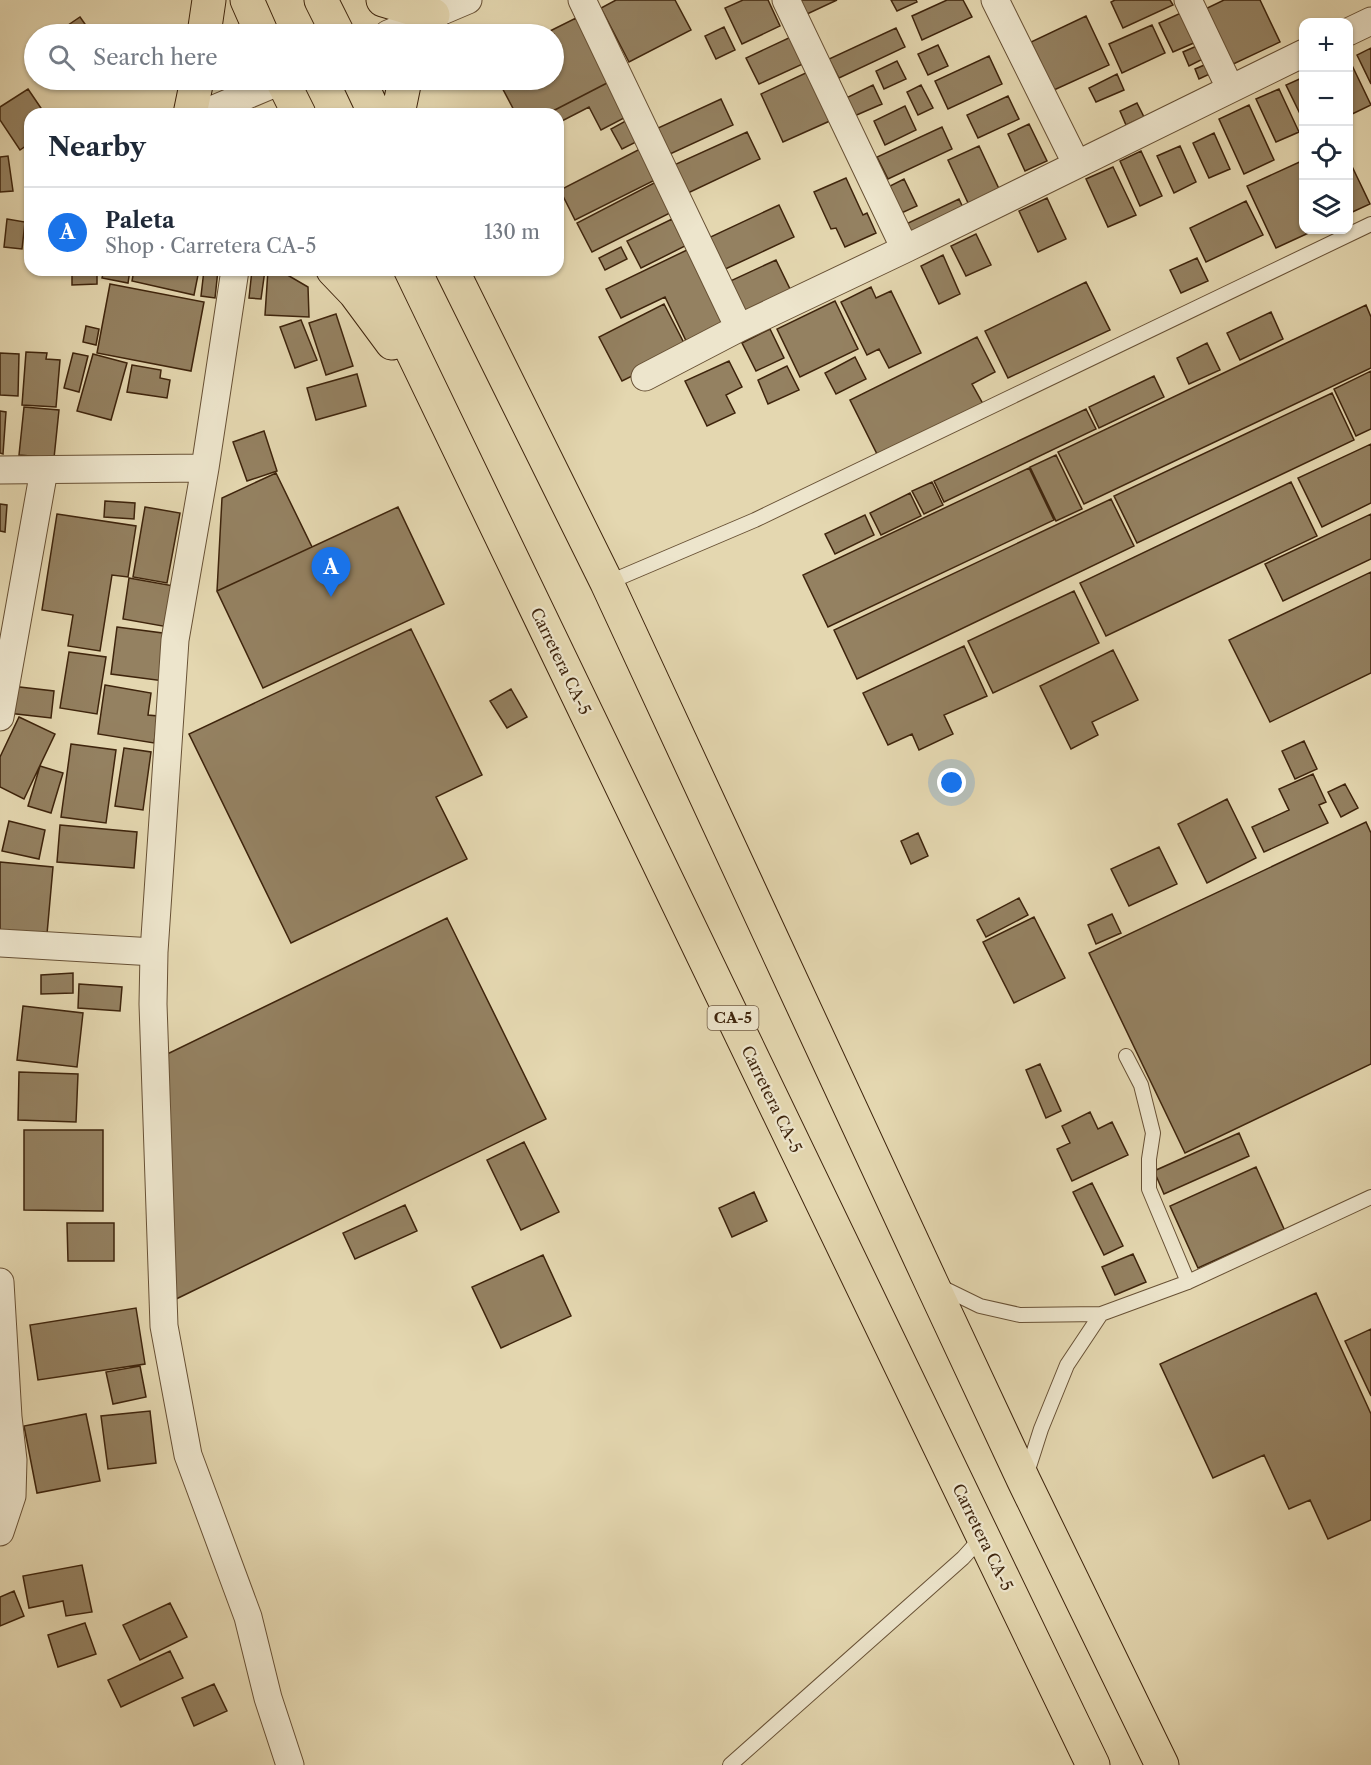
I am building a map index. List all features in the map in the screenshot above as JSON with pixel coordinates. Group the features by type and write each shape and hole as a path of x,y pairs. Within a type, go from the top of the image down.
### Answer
{"highway":[{"path":"205,24 209,0"},
{"path":"247,0 258,24"},
{"path":"321,0 333,24"},
{"path":"383,0 447,11"},
{"path":"191,108 195,90"},
{"path":"287,90 296,108"},
{"path":"364,90 372,108"},
{"path":"399,108 403,90"},
{"path":"339,276 356,293 437,402"},
{"name":"Carretera CA-5","path":"377,276 1093,1765"},
{"path":"455,276 607,583 1024,1481 1162,1765"}],"street":[{"path":"582,0 739,328"},
{"path":"786,0 905,249"},
{"path":"995,0 1076,163"},
{"path":"1188,0 1230,88"},
{"path":"414,24 447,11"},
{"path":"1353,30 1371,21"},
{"path":"645,377 739,328 1299,55"},
{"path":"216,108 258,90"},
{"path":"234,276 205,468 175,640 154,952 153,1004 164,1326 188,1455 248,1617 268,1698 290,1765"},
{"path":"0,470 205,468"},
{"path":"0,717 44,470"},
{"path":"0,943 154,952"},
{"path":"0,1282 6,1394 13,1460 12,1496 0,1532"}],"lane":[{"path":"607,583 755,520 1371,224"},
{"path":"1126,1056 1141,1085 1153,1133 1149,1160 1149,1189 1188,1282"},
{"path":"931,1282 980,1306 1020,1315 1101,1314 1188,1282 1371,1197"},
{"path":"1024,1481 1041,1429 1067,1365 1101,1314"},
{"path":"730,1765 963,1558 983,1536"}],"building":[{"path":"616,0 675,0 691,30 629,62 601,8"},
{"path":"743,0 768,0 780,26 742,44 725,8"},
{"path":"798,0 837,0 805,15"},
{"path":"891,0 916,0 917,2 897,11"},
{"path":"947,0 963,0 972,17 922,40 912,16"},
{"path":"1115,0 1170,0 1173,5 1123,28 1111,2"},
{"path":"1224,0 1260,0 1280,42 1227,67 1201,11"},
{"path":"1183,12 1196,42 1173,52 1159,23"},
{"path":"1086,16 1109,65 1054,90 1031,42"},
{"path":"80,17 85,24 70,24"},
{"path":"576,18 609,82 559,108 513,108 503,90 564,90 564,24"},
{"path":"1152,25 1165,53 1122,73 1109,44"},
{"path":"724,27 735,50 716,59 705,36"},
{"path":"896,28 905,47 839,78 829,59"},
{"path":"793,36 805,63 759,84 746,58"},
{"path":"938,45 948,66 928,75 918,54"},
{"path":"1199,45 1205,58 1189,66 1183,52"},
{"path":"1371,48 1371,84 1357,55"},
{"path":"989,56 1002,84 948,109 935,81"},
{"path":"897,61 906,79 884,89 876,71"},
{"path":"1209,63 1214,72 1199,79 1195,69"},
{"path":"1353,67 1371,105 1353,114"},
{"path":"810,71 832,120 783,142 761,94"},
{"path":"1117,74 1124,90 1096,102 1089,88"},
{"path":"1299,79 1299,112 1286,85"},
{"path":"609,82 626,117 601,130 589,107 564,120 564,108 559,108"},
{"path":"873,85 882,104 852,117 844,99"},
{"path":"921,85 933,108 918,115 907,92"},
{"path":"1279,89 1299,132 1276,142 1256,99"},
{"path":"29,90 41,108 24,108 24,147 20,150 0,120 0,107"},
{"path":"1008,96 1019,119 978,138 967,115"},
{"path":"721,99 733,125 670,154 658,128"},
{"path":"1137,103 1144,117 1126,125 1120,111"},
{"path":"1249,105 1274,160 1244,174 1219,119"},
{"path":"905,106 916,130 885,145 874,121"},
{"path":"631,118 642,139 622,149 611,129"},
{"path":"1029,124 1047,161 1025,171 1008,134"},
{"path":"942,127 952,149 888,179 877,157"},
{"path":"747,132 760,159 688,193 674,165"},
{"path":"1214,133 1230,169 1209,178 1193,143"},
{"path":"979,146 1000,191 969,205 948,160"},
{"path":"1180,146 1196,182 1174,193 1157,156"},
{"path":"640,149 655,180 575,220 564,198 564,188"},
{"path":"1141,151 1162,196 1140,206 1120,161"},
{"path":"8,156 13,191 0,192 0,157"},
{"path":"1299,162 1299,234 1306,234 1276,248 1247,186"},
{"path":"1113,167 1136,215 1108,227 1086,179"},
{"path":"1353,168 1370,204 1353,212"},
{"path":"846,178 863,215 867,213 876,233 845,247 836,228 831,229 814,192"},
{"path":"904,179 917,206 897,215 884,189"},
{"path":"656,182 672,212 592,252 577,223"},
{"path":"1047,198 1066,239 1038,252 1019,211"},
{"path":"959,199 965,212 912,236 906,224"},
{"path":"1246,201 1263,235 1206,262 1190,228"},
{"path":"779,205 794,237 719,272 704,240"},
{"path":"7,219 24,222 22,249 4,247"},
{"path":"672,219 685,246 641,268 627,241"},
{"path":"976,234 991,265 966,276 951,246"},
{"path":"621,247 627,259 605,270 599,258"},
{"path":"689,249 728,328 689,347 665,297 621,318 606,289"},
{"path":"943,255 960,294 939,304 921,266"},
{"path":"1197,258 1208,281 1181,293 1170,270"},
{"path":"776,260 791,291 741,314 726,283"},
{"path":"72,276 97,276 97,284 72,285"},
{"path":"102,276 129,276 128,283 102,278"},
{"path":"133,276 198,276 194,295 132,281"},
{"path":"203,276 217,276 215,298 201,296"},
{"path":"251,276 264,276 261,299 249,298"},
{"path":"268,276 289,276 308,287 309,317 265,315"},
{"path":"1086,282 1110,330 1008,378 985,331"},
{"path":"110,284 204,302 191,371 97,353"},
{"path":"871,287 876,298 891,291 921,353 889,368 879,349 867,355 841,302"},
{"path":"835,301 858,349 800,377 777,329"},
{"path":"664,304 687,349 622,381 599,337"},
{"path":"1366,305 1371,317 1371,368 1084,504 1058,452"},
{"path":"1271,312 1283,339 1240,360 1227,333"},
{"path":"336,314 353,366 326,375 309,323"},
{"path":"301,320 317,360 295,368 280,327"},
{"path":"86,326 99,329 96,345 83,342"},
{"path":"770,329 784,358 756,371 742,343"},
{"path":"977,337 995,372 972,384 983,404 878,456 850,400"},
{"path":"1207,343 1220,370 1189,384 1177,358"},
{"path":"26,352 47,353 46,359 60,360 56,407 22,405"},
{"path":"0,353 19,354 18,396 0,395"},
{"path":"73,353 88,356 79,392 64,388"},
{"path":"93,354 127,363 111,420 77,411"},
{"path":"855,357 866,379 836,394 825,373"},
{"path":"729,361 742,387 726,395 735,413 707,426 685,381"},
{"path":"132,365 161,370 160,378 170,380 167,398 127,392"},
{"path":"787,366 799,390 768,404 758,380"},
{"path":"1371,371 1371,429 1356,436 1334,389"},
{"path":"357,374 366,406 316,420 307,388"},
{"path":"1154,376 1164,397 1099,428 1089,407"},
{"path":"1332,393 1354,440 1137,543 1114,496"},
{"path":"24,407 59,410 54,458 19,455"},
{"path":"1086,409 1096,429 944,502 934,481"},
{"path":"0,411 6,412 3,454 0,453"},
{"path":"264,431 277,471 247,481 233,442"},
{"path":"1371,444 1371,503 1322,527 1298,478"},
{"path":"1056,455 1082,509 1056,521 1030,467"},
{"path":"1029,468 1054,520 828,627 803,575"},
{"path":"276,473 312,547 217,591 222,498"},
{"path":"932,482 943,505 924,514 912,491"},
{"path":"1291,482 1317,536 1106,636 1080,583"},
{"path":"910,493 921,516 881,535 870,513"},
{"path":"1111,499 1134,546 857,679 834,630"},
{"path":"105,501 135,503 134,519 104,517"},
{"path":"0,504 7,505 5,532 0,531"},
{"path":"145,507 180,513 167,583 133,577"},
{"path":"398,507 444,604 263,688 217,591"},
{"path":"57,514 136,526 128,577 112,575 100,651 68,646 73,615 42,610"},
{"path":"1371,514 1371,559 1283,601 1265,564"},
{"path":"865,515 874,535 835,554 825,534"},
{"path":"1371,572 1371,673 1270,722 1229,640"},
{"path":"129,578 174,586 168,627 123,619"},
{"path":"1074,591 1099,643 993,693 968,641"},
{"path":"117,627 170,634 164,681 111,674"},
{"path":"411,629 482,775 436,797 467,859 291,943 189,734"},
{"path":"964,646 987,696 944,715 953,734 919,750 912,734 888,745 863,693"},
{"path":"1113,650 1138,700 1092,722 1098,735 1071,749 1040,686"},
{"path":"69,652 106,657 97,714 60,708"},
{"path":"105,685 151,693 148,715 158,716 154,743 98,734"},
{"path":"11,686 54,691 51,718 8,713"},
{"path":"511,689 527,717 507,728 490,701"},
{"path":"19,717 55,734 24,799 0,787 0,757"},
{"path":"1304,741 1317,769 1295,779 1282,751"},
{"path":"71,744 116,750 106,823 61,817"},
{"path":"124,748 151,752 143,810 115,806"},
{"path":"40,766 63,773 51,813 28,806"},
{"path":"1313,774 1326,802 1319,805 1328,823 1264,852 1252,827 1289,810 1279,789"},
{"path":"1345,784 1358,808 1341,817 1328,792"},
{"path":"1227,799 1256,858 1207,883 1178,824"},
{"path":"9,821 45,830 39,859 2,851"},
{"path":"1366,822 1371,833 1371,1064 1185,1153 1089,953"},
{"path":"60,825 137,832 134,868 57,862"},
{"path":"918,833 928,856 911,864 901,841"},
{"path":"1159,847 1177,884 1129,906 1111,869"},
{"path":"0,862 53,867 47,934 0,930"},
{"path":"1019,898 1028,915 986,937 977,920"},
{"path":"1112,914 1121,933 1096,944 1088,925"},
{"path":"1034,917 1065,978 1014,1003 983,942"},
{"path":"447,918 546,1119 170,1302 157,1059"},
{"path":"73,973 73,993 41,994 41,975"},
{"path":"79,984 122,987 120,1011 78,1008"},
{"path":"23,1006 83,1013 77,1067 17,1060"},
{"path":"1040,1064 1061,1111 1046,1118 1026,1070"},
{"path":"19,1072 78,1074 76,1122 18,1120"},
{"path":"1090,1112 1098,1129 1112,1122 1128,1155 1072,1181 1057,1149 1070,1143 1062,1126"},
{"path":"24,1130 103,1130 103,1211 24,1210"},
{"path":"1239,1133 1249,1156 1164,1194 1154,1171"},
{"path":"524,1142 559,1212 521,1230 487,1160"},
{"path":"1256,1167 1284,1229 1198,1268 1170,1206"},
{"path":"1092,1183 1123,1246 1104,1255 1073,1192"},
{"path":"754,1192 767,1221 732,1237 719,1208"},
{"path":"405,1205 417,1231 355,1259 343,1233"},
{"path":"67,1223 114,1223 114,1261 68,1261"},
{"path":"1133,1254 1146,1282 1115,1295 1102,1267"},
{"path":"543,1255 571,1316 501,1348 472,1287"},
{"path":"1316,1293 1371,1414 1371,1520 1328,1539 1310,1500 1289,1509 1264,1455 1213,1478 1160,1364"},
{"path":"136,1308 145,1364 38,1380 30,1325"},
{"path":"1371,1329 1371,1396 1345,1341"},
{"path":"140,1366 146,1397 113,1404 106,1372"},
{"path":"150,1411 156,1463 108,1469 101,1416"},
{"path":"86,1414 100,1481 37,1493 24,1426"},
{"path":"82,1565 92,1612 66,1616 63,1601 29,1608 23,1576"},
{"path":"14,1591 24,1616 0,1626 0,1597"},
{"path":"170,1603 187,1637 140,1660 123,1625"},
{"path":"85,1623 96,1654 58,1667 48,1635"},
{"path":"170,1651 183,1678 121,1707 108,1680"},
{"path":"214,1684 227,1711 194,1726 182,1698"}],"place":[{"name":"Paleta","path":"331,597"}]}
